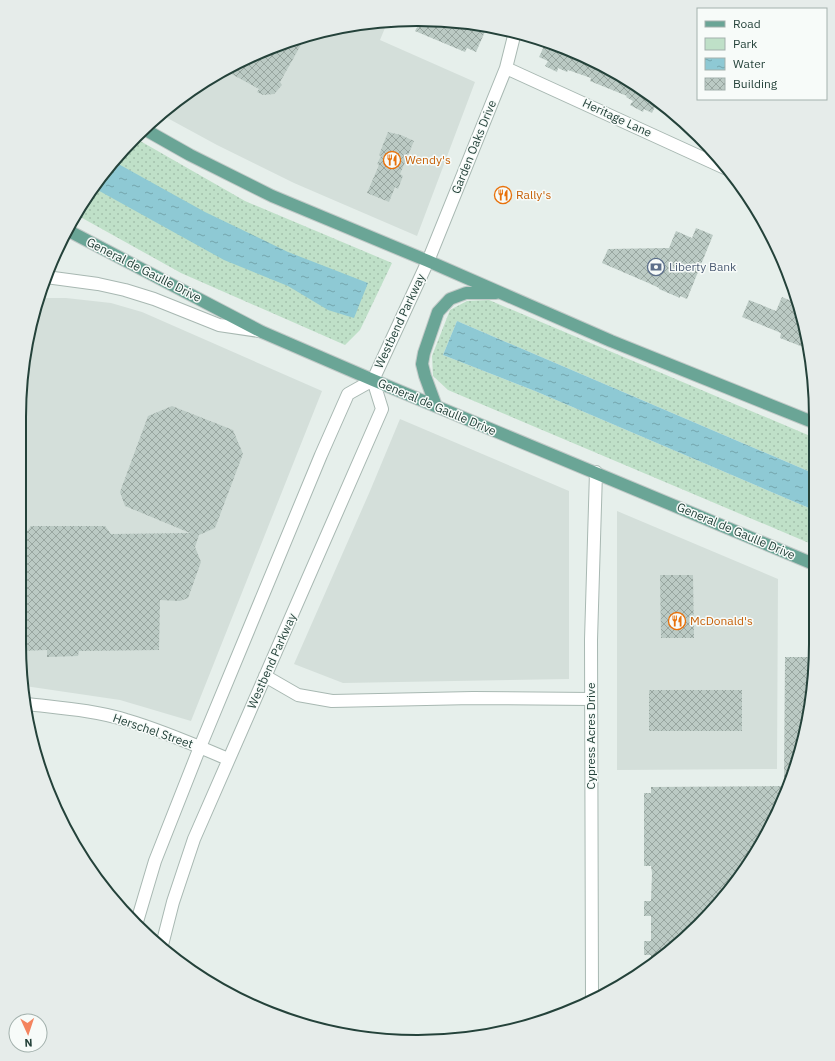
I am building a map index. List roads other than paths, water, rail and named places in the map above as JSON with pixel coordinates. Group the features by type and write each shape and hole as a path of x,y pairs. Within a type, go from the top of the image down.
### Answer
{"main road":[{"path":"150,132 244,183 342,227 428,261 610,341 809,421"},
{"name":"General de Gaulle Drive","path":"72,233 262,332 373,380 809,562"},
{"path":"436,406 422,364 424,352 438,312 450,299 466,293 500,293"}],"street":[{"name":"Garden Oaks Drive","path":"428,261 506,68 514,38"},
{"name":"Heritage Lane","path":"506,68 716,164"},
{"name":"Westbend Parkway","path":"138,917 155,860 200,747 348,394 373,380 428,261"},
{"path":"52,278 98,284 125,290 154,299 219,325 262,332"},
{"name":"Westbend Parkway","path":"163,941 173,902 194,838 382,409 373,380"},
{"name":"Cypress Acres Drive","path":"592,994 591,640 596,472"},
{"path":"265,676 298,695 332,701 473,698 591,699"},
{"name":"Herschel Street","path":"31,704 93,712 126,720 200,747 228,759"}],"water":[{"path":"119,164 205,212 288,252 368,283 354,318 328,310 288,286 224,260 99,191"},
{"path":"457,321 809,471 809,508 535,391 443,355"}],"place":[{"name":"Wendy's","path":"392,160"},
{"name":"Rally's","path":"503,195"},
{"name":"Liberty Bank","path":"656,267"},
{"name":"McDonald's","path":"677,621"}]}
